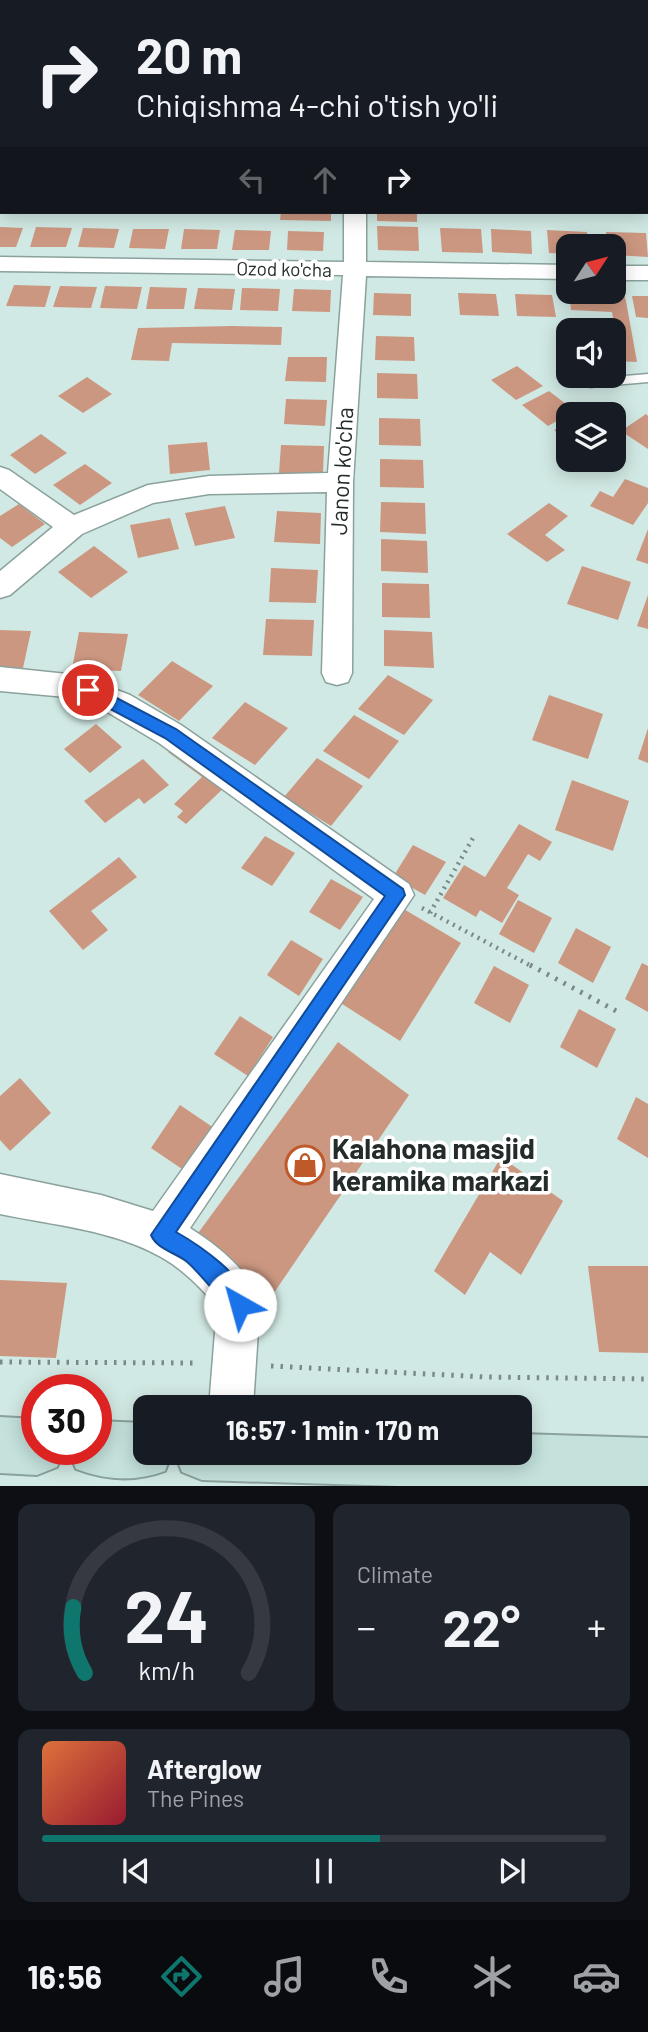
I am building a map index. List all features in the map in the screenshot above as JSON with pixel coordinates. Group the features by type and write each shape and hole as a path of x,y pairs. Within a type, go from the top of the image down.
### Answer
{"main road":[{"path":"0,1445 21,1446"},
{"path":"112,1450 133,1451"},
{"path":"532,1462 648,1466"}],"street":[{"name":"Janon ko'cha","path":"337,673 340,482 355,270 355,214"},
{"name":"Ozod ko'cha","path":"0,264 556,272"},
{"path":"626,273 648,273"},
{"path":"0,476 72,527"},
{"path":"0,587 72,527 148,494 209,485 340,482"},
{"path":"0,679 33,680 88,690 135,713 170,734 397,895 162,1235"},
{"path":"0,1194 101,1217 162,1235 192,1253 239,1300 232,1395"}],"lane":[{"path":"626,381 648,379"}],"path":[{"path":"430,913 473,838"},
{"path":"397,895 620,1013"},
{"path":"0,1362 234,1364 486,1377 648,1378"}],"building":[{"path":"281,214 331,214 331,221 280,220"},
{"path":"377,214 417,214 417,222 377,221"},
{"path":"377,226 418,227 419,251 378,250"},
{"path":"0,227 23,228 16,247 0,247"},
{"path":"36,227 72,228 66,247 30,247"},
{"path":"83,228 119,229 114,248 78,247"},
{"path":"440,228 481,229 483,253 442,252"},
{"path":"133,229 169,229 165,249 129,248"},
{"path":"184,229 220,230 217,249 181,249"},
{"path":"491,229 531,231 532,254 492,252"},
{"path":"235,230 271,231 269,250 232,250"},
{"path":"547,230 587,232 556,234 556,253 549,253"},
{"path":"288,231 324,232 323,251 287,250"},
{"path":"646,233 648,257 626,256 626,234 606,234"},
{"path":"14,285 51,286 45,307 6,306"},
{"path":"60,286 97,287 91,308 53,307"},
{"path":"105,286 142,287 137,309 100,308"},
{"path":"150,287 187,288 184,309 146,309"},
{"path":"198,288 235,289 232,310 194,309"},
{"path":"242,288 280,289 278,311 240,310"},
{"path":"294,289 331,290 330,312 292,311"},
{"path":"374,293 411,294 411,316 373,315"},
{"path":"458,293 496,294 499,316 460,315"},
{"path":"515,294 552,295 556,317 517,316"},
{"path":"632,296 648,296 648,318 636,317"},
{"path":"626,302 637,362 626,362 626,318 613,318 612,312 571,310 570,304"},
{"path":"282,327 281,345 172,343 169,361 131,360 138,328"},
{"path":"376,336 414,337 415,361 375,360"},
{"path":"288,357 327,357 326,382 285,381"},
{"path":"517,366 543,386 516,400 491,380"},
{"path":"377,373 417,374 418,399 377,398"},
{"path":"87,377 112,394 83,413 58,396"},
{"path":"549,391 563,402 556,402 556,422 548,426 522,405"},
{"path":"286,399 327,400 325,426 284,424"},
{"path":"646,414 648,449 626,434 626,428"},
{"path":"379,418 420,419 421,446 379,445"},
{"path":"41,434 67,453 35,474 10,455"},
{"path":"207,442 210,470 170,474 168,445"},
{"path":"281,445 324,446 323,474 279,473"},
{"path":"380,459 423,460 424,488 380,487"},
{"path":"85,464 112,483 80,505 53,485"},
{"path":"625,479 648,488 648,503 633,525 590,506 600,491 613,497"},
{"path":"381,502 425,503 426,534 380,532"},
{"path":"549,503 568,516 545,535 565,550 547,562 507,534"},
{"path":"19,504 45,524 12,547 0,538 0,516"},
{"path":"225,506 235,538 195,546 185,513"},
{"path":"277,511 321,513 320,544 274,542"},
{"path":"170,518 179,549 138,558 130,525"},
{"path":"648,529 648,564 636,560"},
{"path":"381,539 427,541 428,573 381,571"},
{"path":"94,546 128,572 91,598 58,572"},
{"path":"582,566 631,582 618,620 567,604"},
{"path":"271,568 318,570 316,603 269,602"},
{"path":"382,583 429,584 430,618 382,617"},
{"path":"648,595 648,629 637,626"},
{"path":"266,619 314,620 312,656 263,655"},
{"path":"0,630 31,631 23,668 0,667"},
{"path":"384,630 432,632 434,668 384,666"},
{"path":"79,632 128,634 121,671 72,669"},
{"path":"172,661 213,686 179,721 138,695"},
{"path":"388,675 433,700 404,735 358,709"},
{"path":"549,695 603,714 588,759 532,740"},
{"path":"245,702 288,728 255,765 212,738"},
{"path":"354,715 399,741 369,779 323,751"},
{"path":"96,724 122,747 90,773 64,749"},
{"path":"648,728 648,763 638,759"},
{"path":"178,744 229,783 186,824 177,817 183,811 174,804 202,777 168,752"},
{"path":"317,758 363,786 331,826 284,797"},
{"path":"143,759 169,785 144,804 139,798 105,823 84,801"},
{"path":"572,780 629,801 613,851 555,830"},
{"path":"519,824 552,842 540,861 528,854 507,888 519,895 502,923 480,910 476,917 443,898 464,865 485,877"},
{"path":"265,836 295,853 272,886 241,868"},
{"path":"413,845 446,862 425,895 393,877"},
{"path":"119,857 137,877 91,911 108,930 83,950 49,911"},
{"path":"331,879 363,897 340,930 309,912"},
{"path":"518,900 552,918 534,953 499,934"},
{"path":"402,908 461,943 400,1041 339,1002"},
{"path":"576,928 611,947 593,983 558,963"},
{"path":"291,940 323,959 299,996 267,975"},
{"path":"642,963 648,966 648,1012 625,999"},
{"path":"494,966 529,985 510,1023 474,1003"},
{"path":"579,1009 616,1029 597,1068 560,1047"},
{"path":"240,1016 273,1037 248,1076 214,1054"},
{"path":"338,1042 409,1095 267,1303 193,1240"},
{"path":"20,1078 51,1113 10,1151 0,1140 0,1096"},
{"path":"636,1097 648,1104 648,1158 617,1139"},
{"path":"180,1105 214,1128 185,1171 151,1148"},
{"path":"501,1157 563,1201 521,1275 490,1252 465,1295 434,1271"},
{"path":"588,1266 648,1266 648,1353 599,1352"},
{"path":"0,1280 67,1283 56,1358 0,1356"}],"place":[{"name":"Kalahona masjid keramika markazi","path":"305,1165"}],"route":[{"path":"88,690 170,734 397,895 162,1235 192,1253 215,1273 239,1300 240,1305"}]}
